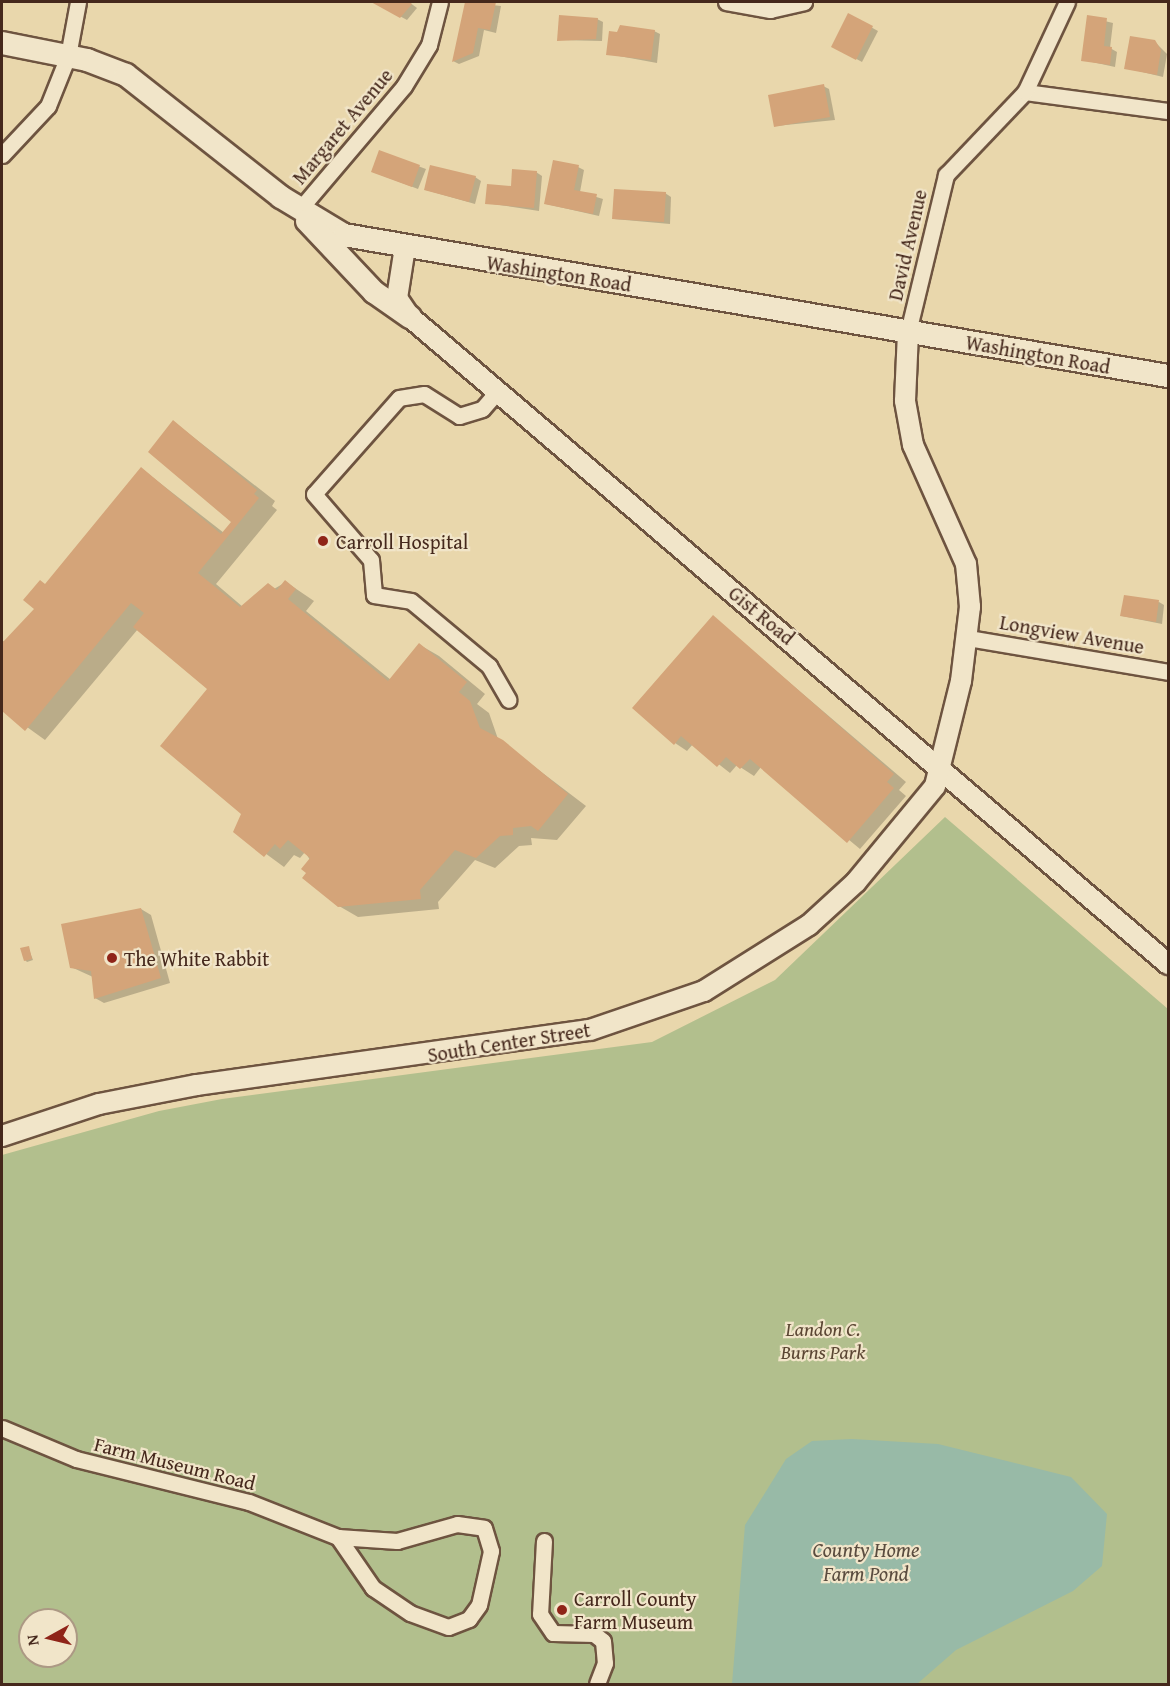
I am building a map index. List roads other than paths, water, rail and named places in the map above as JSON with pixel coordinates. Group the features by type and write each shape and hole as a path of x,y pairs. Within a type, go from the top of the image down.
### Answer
{"main road":[{"name":"Washington Road","path":"2,43 68,56 142,86 299,210 344,235 405,248 1168,376"},
{"path":"299,210 318,237 374,292 410,317"}],"street":[{"path":"2,155 48,106 68,56 78,2"},
{"name":"Margaret Avenue","path":"299,210 404,86 429,45 440,2"},
{"path":"726,2 770,10 804,2"},
{"name":"David Avenue","path":"908,332 946,175 1025,92 1067,2"},
{"path":"1025,92 1168,111"},
{"name":"Gist Road","path":"405,248 397,298 410,317 496,393 1168,964"},
{"name":"South Center Street","path":"2,1136 139,1096 551,1038 671,1005 743,970 809,925 884,849 942,771 968,638 963,549 921,465 908,423 908,332"},
{"path":"496,393 482,409 459,416 424,393 399,398 314,494 371,560 374,595 411,601 489,666 509,700"},
{"name":"Longview Avenue","path":"968,638 1168,672"},
{"name":"Farm Museum Road","path":"2,1428 76,1459 249,1502 338,1536 397,1541 457,1524 484,1528 491,1551 478,1605 469,1619 448,1627 410,1613 373,1588 338,1536"},
{"path":"544,1541 540,1614 553,1633 594,1634 603,1641 605,1663 597,1684"}],"water":[{"name":"County Home Farm Pond","path":"852,1439 938,1444 1071,1477 1107,1514 1102,1566 1073,1591 956,1650 917,1684 732,1684 745,1525 786,1459 812,1441"}],"place":[{"name":"Carroll Hospital","path":"323,541"},
{"name":"The White Rabbit","path":"112,958"},
{"name":"Carroll County Farm Museum","path":"562,1610"}],"park label":[{"name":"Landon C. Burns Park","path":"823,1340"}]}
